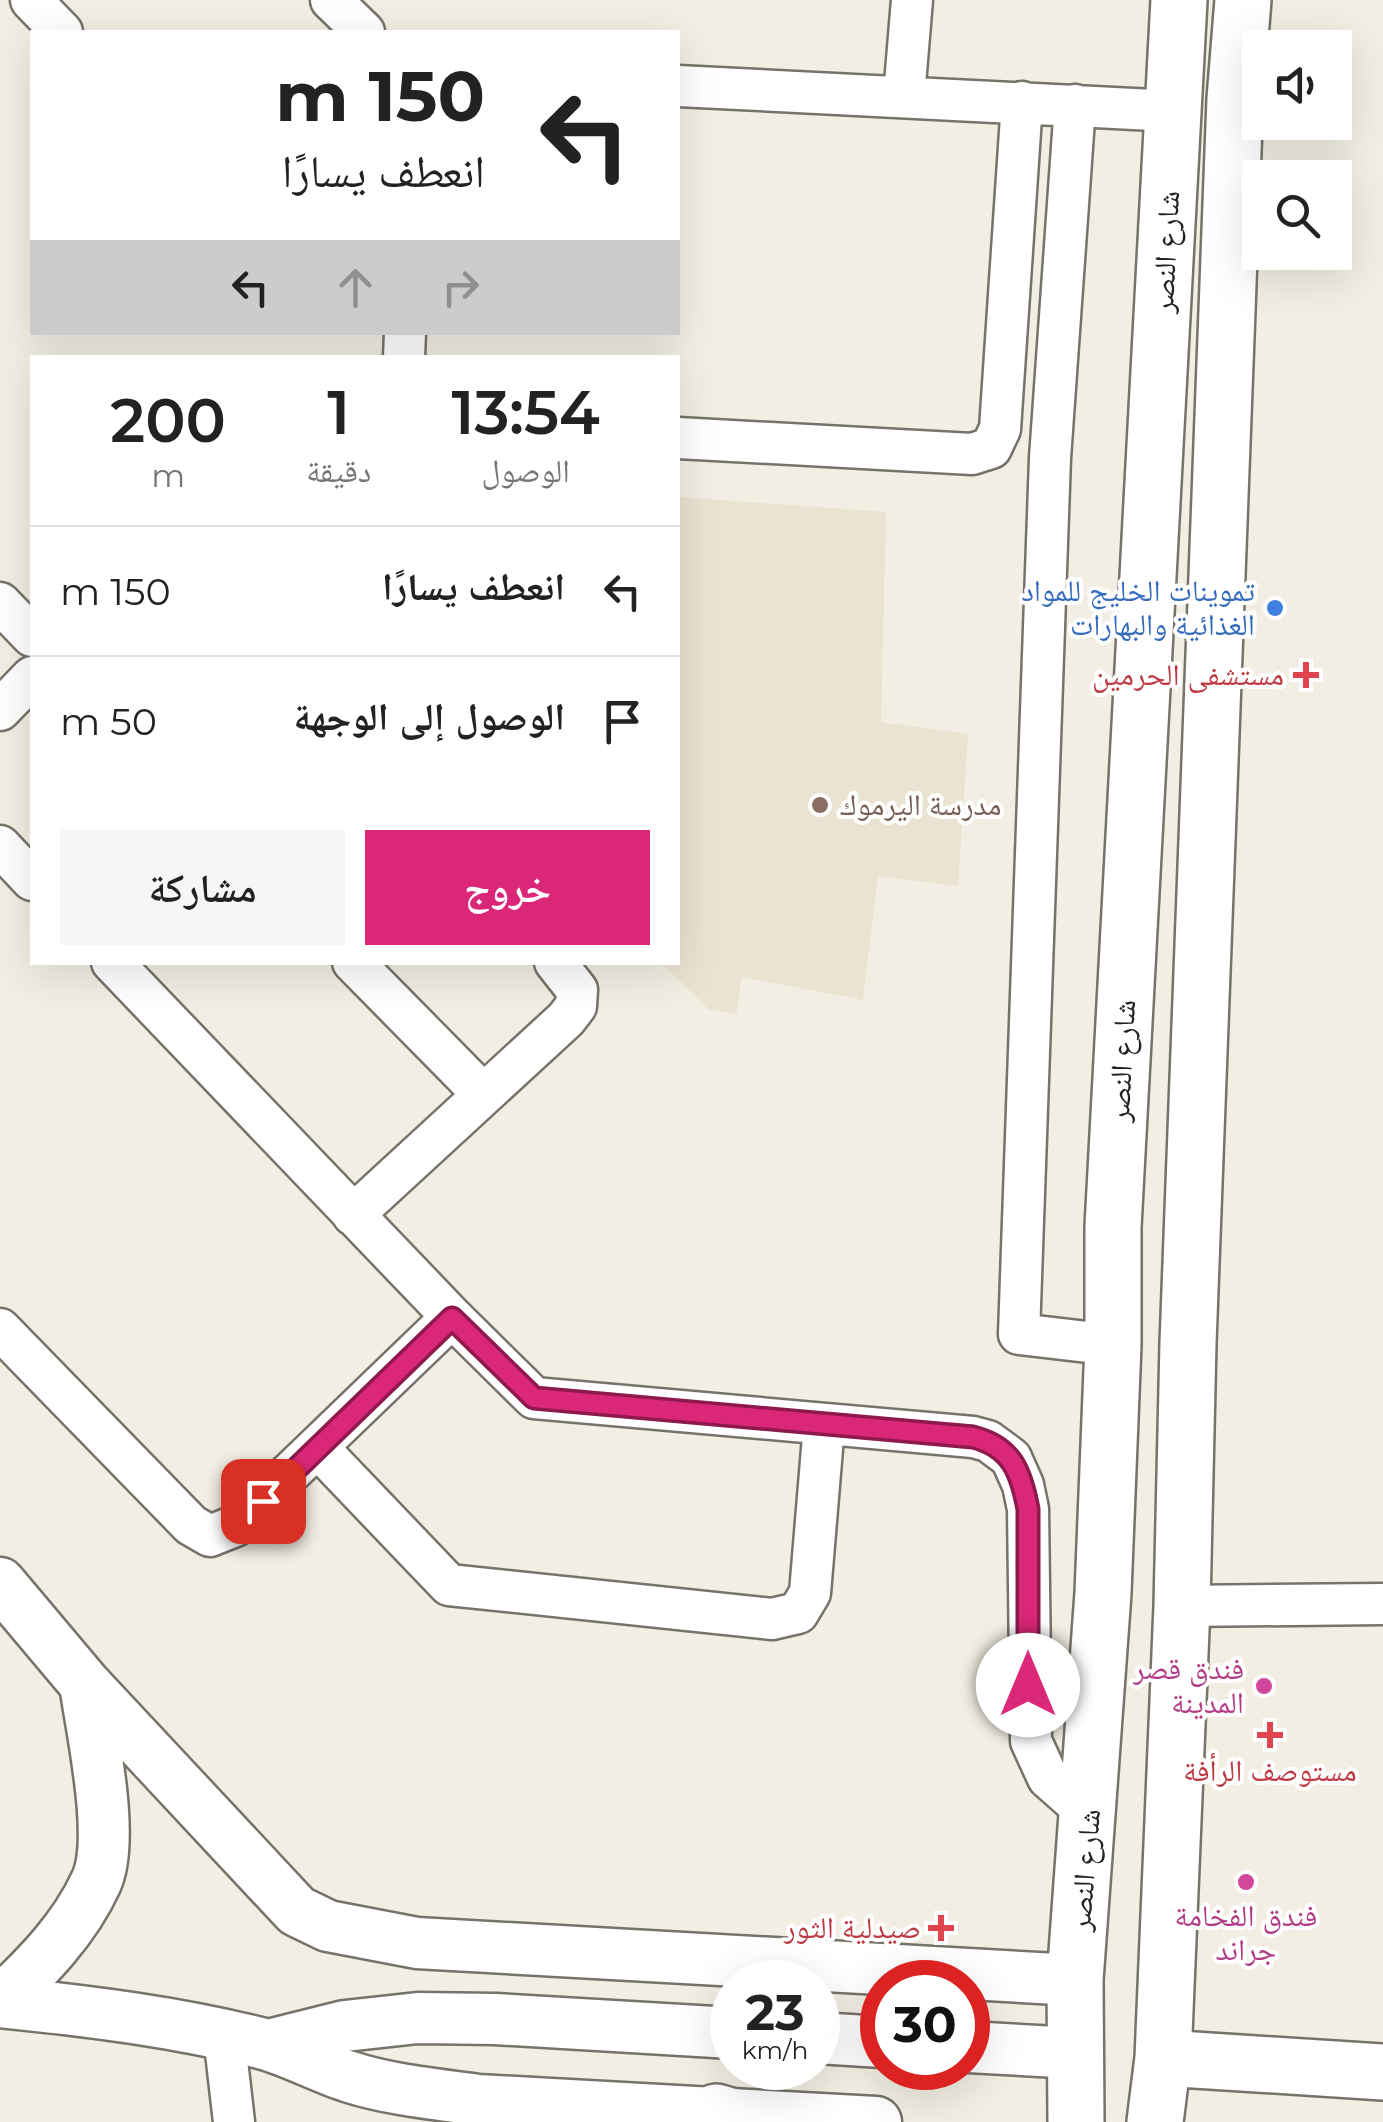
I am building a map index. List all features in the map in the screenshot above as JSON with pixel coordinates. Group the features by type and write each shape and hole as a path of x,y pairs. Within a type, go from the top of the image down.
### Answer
{"main road":[{"name":"شارع النصر","path":"1076,2122 1075,1980 1103,1593 1113,1345 1113,1228 1179,0"},
{"name":"شارع النصر","path":"1155,2122 1165,2002 1182,1606 1188,1343 1234,100 1243,0"},
{"path":"1113,1228 1127,1254 1170,1258 1193,1226"},
{"path":"1113,1345 1146,1334 1188,1343"},
{"path":"1165,2002 1210,2027 1373,2072"},
{"path":"1162,2058 1373,2072"}],"street":[{"path":"31,0 60,30"},
{"path":"331,0 362,30"},
{"path":"904,96 912,0"},
{"path":"680,86 1174,111"},
{"path":"680,438 972,454 990,448 1000,429 1022,102"},
{"path":"1076,105 1050,458 1019,1334 1113,1345"},
{"path":"0,603 30,634"},
{"path":"0,710 30,680"},
{"path":"115,965 452,1318 534,1398 973,1437 988,1441 1011,1458 1019,1471 1028,1509 1030,1741 1048,1778 1060,1791 1090,1808"},
{"path":"356,965 483,1094"},
{"path":"354,1215 566,1019 576,1006 577,990 557,965"},
{"path":"0,1329 191,1524 210,1536 235,1526 452,1318"},
{"path":"318,1450 449,1585 772,1619 798,1613 810,1593 824,1425"},
{"path":"0,1583 85,1684 297,1911 328,1926 417,1943 1075,1980"},
{"path":"1182,1606 1383,1604"},
{"path":"0,2002 48,1956 98,1880 104,1830 85,1684"},
{"path":"0,2002 112,2015 247,2040 349,2077 430,2094 733,2117 876,2122"},
{"path":"247,2040 418,2018 710,2032"},
{"path":"234,2122 247,2040"},
{"path":"990,2048 1076,2053"}],"shaded area":[{"name":"مدرسة اليرموك","path":"680,497 886,512 881,722 968,734 958,886 878,876 863,1000 742,977 736,1015 708,1009 663,965 680,965"}],"place":[{"name":"تموينات الخليج للمواد الغذائية والبهارات","path":"1275,608"},
{"name":"مستشفى الحرمين","path":"1306,675"},
{"name":"مدرسة اليرموك","path":"820,805"},
{"name":"فندق قصر المدينة","path":"1264,1686"},
{"name":"مستوصف الرأفة","path":"1270,1735"},
{"name":"فندق الفخامة جراند","path":"1246,1882"},
{"name":"صيدلية الثور","path":"941,1928"}],"route":[{"path":"263,1501 452,1318 534,1398 973,1437 988,1441 1011,1458 1023,1485 1028,1509 1028,1685"}]}
